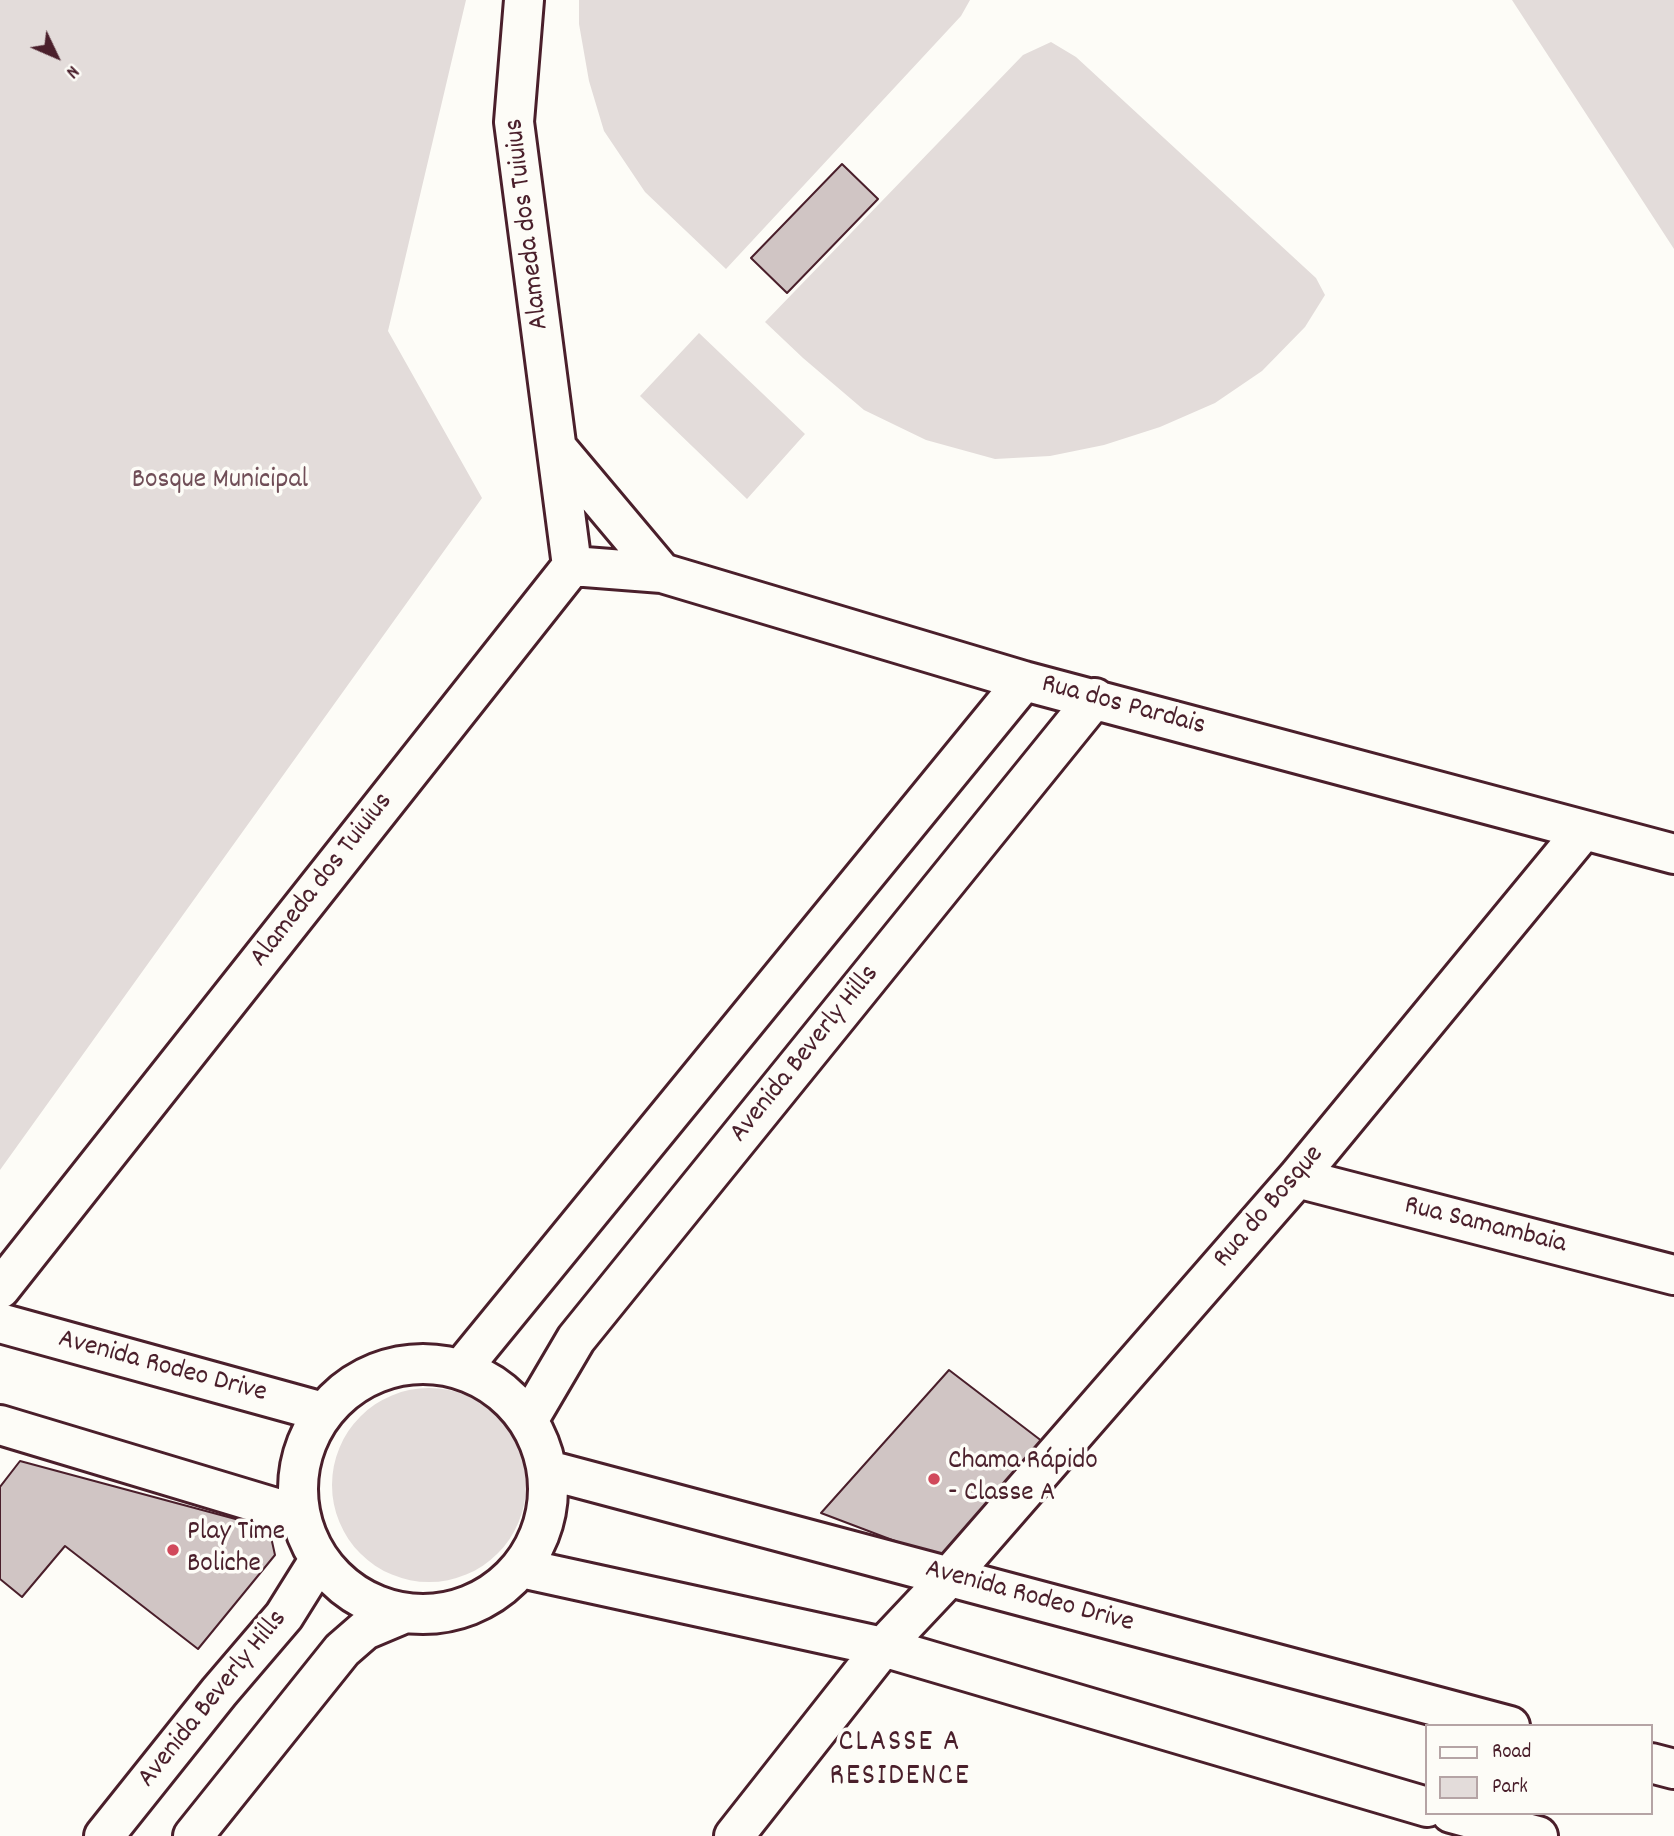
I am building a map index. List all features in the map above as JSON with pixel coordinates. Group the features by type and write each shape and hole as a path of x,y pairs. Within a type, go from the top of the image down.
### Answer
{"street":[{"name":"Alameda dos Tuiuius","path":"0,1289 572,566 514,122 524,0"},
{"path":"557,448 662,573"},
{"name":"Rua dos Pardais","path":"572,566 662,573 1024,681 1674,854"},
{"path":"462,1368 1024,681"},
{"name":"Avenida Beverly Hills","path":"529,1419 576,1339 1095,698"},
{"name":"Rua do Bosque","path":"734,1836 883,1647 950,1577 1297,1178 1583,831"},
{"name":"Rua Samambaia","path":"1297,1178 1674,1275"},
{"name":"Avenida Rodeo Drive","path":"0,1323 323,1412"},
{"path":"424,1362 462,1368 488,1380 511,1397 529,1419 541,1444 548,1470 548,1505 539,1539 521,1568 488,1597 446,1613 403,1614 370,1604 341,1586 319,1560 307,1538 299,1514 297,1479 306,1443 323,1412 351,1385 386,1368 424,1362"},
{"path":"0,1425 299,1514"},
{"name":"Avenida Rodeo Drive","path":"548,1470 950,1577 1446,1717 1496,1724"},
{"name":"Avenida Beverly Hills","path":"104,1836 219,1692 284,1616 319,1560"},
{"path":"521,1568 883,1647 1426,1809"},
{"path":"193,1836 342,1650 365,1630 403,1614"},
{"path":"1653,1764 1674,1769"},
{"path":"1449,1815 1538,1836"}],"green space":[{"name":"Bosque Municipal","path":"0,0 466,0 388,331 482,498 0,1170"},
{"path":"579,0 970,0 961,16 726,269 645,192 604,131 589,81 579,24"},
{"path":"1512,0 1674,0 1674,249"},
{"path":"1051,42 1076,57 1316,278 1325,295 1305,327 1262,371 1215,403 1160,427 1104,445 1050,456 995,459 926,440 864,410 765,322 1023,55"},
{"path":"699,333 805,434 747,499 640,396"},
{"path":"429,1388 466,1395 498,1416 519,1448 526,1485 519,1522 498,1554 466,1575 429,1582 392,1575 360,1554 339,1522 332,1485 339,1448 360,1416 392,1395"}],"building":[{"path":"842,164 878,199 787,293 751,258"},
{"name":"Chama Rápido - Classe A","path":"949,1370 1047,1445 945,1560 821,1513"},
{"name":"Play Time Boliche","path":"20,1461 269,1528 275,1555 198,1649 65,1546 22,1597 0,1579 0,1487"}],"place":[{"name":"Chama Rápido - Classe A","path":"934,1479"},
{"name":"Play Time Boliche","path":"173,1550"}],"district":[{"name":"CLASSE A RESIDENCE","path":"900,1762"}]}
